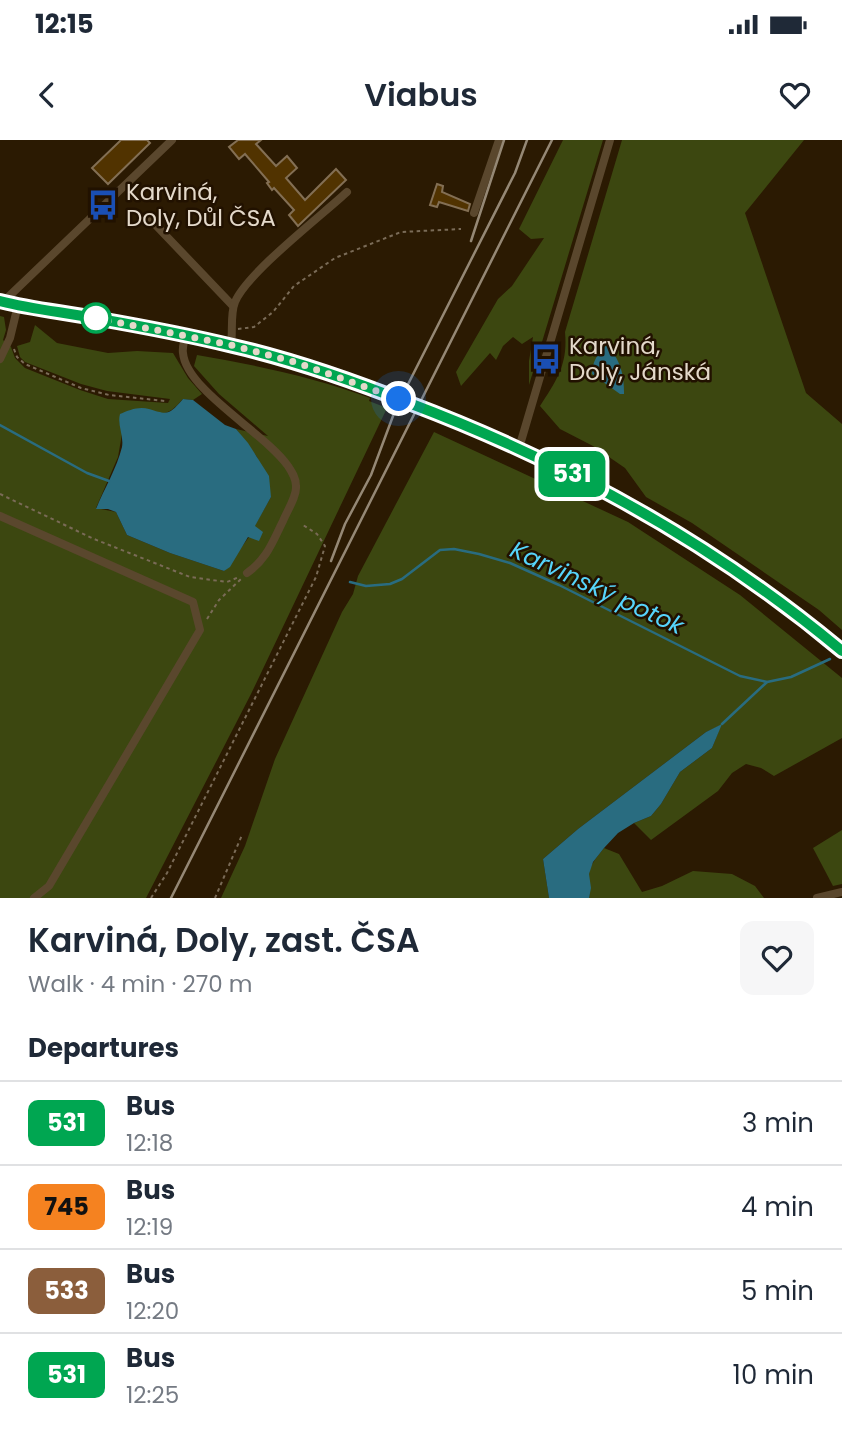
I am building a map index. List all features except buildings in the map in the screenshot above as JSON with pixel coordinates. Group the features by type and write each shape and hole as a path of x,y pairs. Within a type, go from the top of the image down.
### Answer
{"main road":[{"path":"2,301 231,345 298,363 447,417 519,448 595,486 665,526 793,612 842,652"}],"street":[{"path":"2,301 172,140"},
{"path":"474,213 499,140"},
{"path":"519,448 610,140"},
{"path":"231,345 234,330 233,306 238,295 255,276 347,192"},
{"path":"149,218 233,306"},
{"path":"0,359 10,338 18,305"},
{"path":"185,337 183,353 186,365 196,381 267,442 294,476 297,488 263,562 247,573"},
{"path":"0,516 193,602 200,630 49,886 34,898"},
{"path":"817,898 838,895"}],"path":[{"path":"234,330 254,327 273,312 294,286 335,258 401,232 461,229"},
{"path":"10,338 17,358 25,364 81,388 109,395 165,401"},
{"path":"0,494 94,539 190,577 227,582 247,573"},
{"path":"151,898 173,860 316,577 325,546 317,534 303,525"},
{"path":"200,630 219,600 247,573"},
{"path":"215,898 242,835"}],"green space":[{"path":"563,140 603,140 529,385 533,337 522,344 513,337 503,346 496,360 490,353 461,386 456,372 498,299 512,286 544,238 531,239 519,229"},
{"path":"622,140 804,140 745,213 806,393 842,424 842,630 819,610 692,523 646,497 625,468 593,446 560,429 540,406 563,363 565,332"},
{"path":"0,316 4,317 6,330 3,340 25,368 108,399 168,403 170,399 107,391 81,384 25,362 20,357 17,346 30,342 35,325 57,343 108,353 173,353 188,378 202,394 193,400 183,399 167,412 159,413 148,409 122,434 118,457 96,508 116,512 127,535 224,571 249,537 259,540 254,527 271,497 257,457 236,429 268,436 219,394 194,366 197,355 306,378 370,398 369,401 387,408 251,694 146,898 0,898"},
{"path":"434,432 628,522 740,595 842,678 842,738 774,776 761,768 746,764 732,773 718,791 651,840 634,823 651,816 680,772 712,748 721,725 706,732 578,829 543,859 549,898 221,898 245,846 275,759 342,612 353,594 358,576"},
{"path":"842,830 842,884 833,886 813,848"},
{"path":"604,848 619,854 642,892 693,871 732,874 755,886 764,898 589,898 590,870"}],"water":[{"path":"607,345 620,367 624,394 620,394 592,374 596,358"},
{"path":"183,399 193,400 225,425 236,429 269,476 271,497 255,526 263,532 259,541 248,537 230,567 224,571 127,535 116,512 96,509 122,447 120,414 142,408 168,412"},
{"path":"722,724 712,748 680,772 651,816 618,833 593,862 589,874 589,898 549,898 543,859 578,829 706,732"}],"waterway":[{"name":"Karvinský potok","path":"0,425 87,473 109,481"},
{"name":"Karvinský potok","path":"350,582 366,586 390,584 402,579 440,550 454,549 510,563 740,676 767,682 791,677 830,659"},
{"path":"722,724 767,682"}],"railway":[{"path":"471,241 504,140"},
{"path":"331,561 345,524 371,475 396,408 515,173 527,140"},
{"path":"171,898 552,140"}],"bus line":[{"name":"531","path":"0,301 231,345 298,363 362,384 482,431 595,486 648,516 793,612 842,651"}],"place":[{"name":"Karviná, Doly, Důl ČSA","path":"103,205"},
{"name":"Karviná, Doly, Jánská","path":"546,359"}],"route":[{"path":"96,318 231,345 337,375 399,399"}]}
